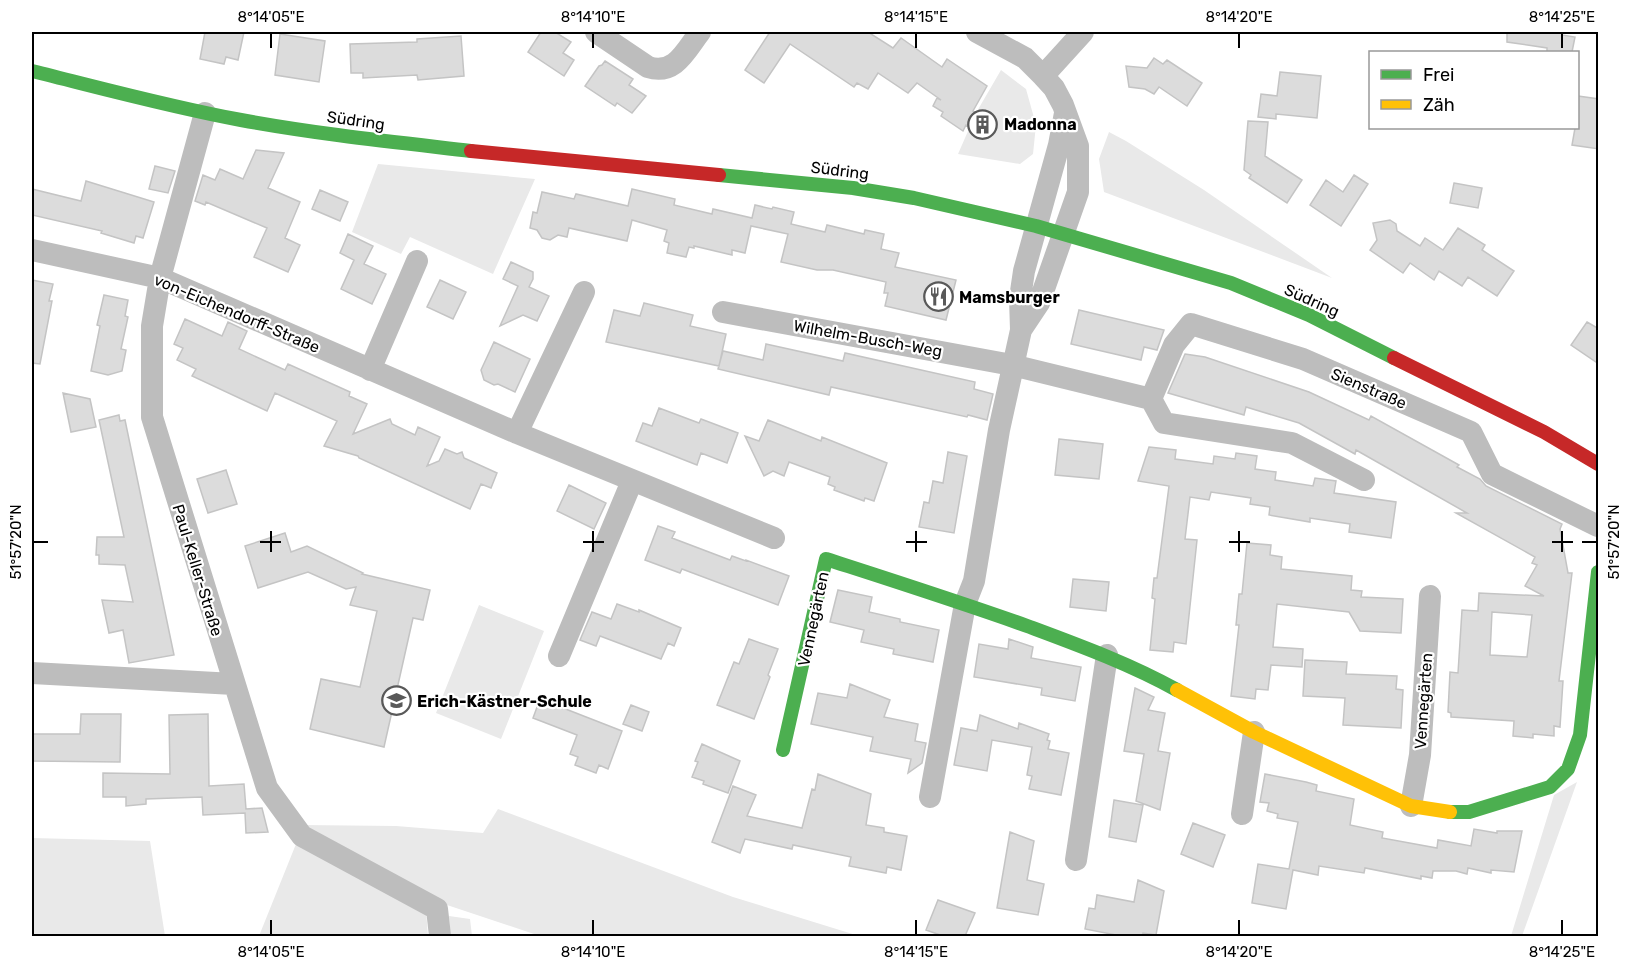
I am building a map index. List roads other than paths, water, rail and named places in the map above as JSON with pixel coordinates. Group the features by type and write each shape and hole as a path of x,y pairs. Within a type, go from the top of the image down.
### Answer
{"main road":[{"name":"Südring","path":"32,71 205,113 388,141 526,157 770,178 853,188 914,198 1036,226 1231,283 1309,315 1544,432 1599,464"},
{"name":"Vennegärten","path":"783,750 826,559 965,604 1107,656 1147,673 1254,732 1412,806 1443,812 1469,812 1550,787 1568,769 1580,735 1599,572"}],"street":[{"path":"596,32 648,67 657,70 667,69 674,64 700,32"},
{"path":"977,32 1025,58 1054,88 1078,146 1078,192 1065,234 1039,303 1021,330"},
{"path":"1043,76 1083,32"},
{"name":"Paul-Keller-Straße","path":"205,113 160,278 152,326 152,417 267,788 302,836 437,909 440,936"},
{"path":"930,797 965,604 974,581 1012,365 1021,330 1020,298 1024,271 1059,145 1065,113"},
{"name":"von-Eichendorff-Straße","path":"32,250 160,278 517,434 774,538"},
{"path":"370,370 417,261"},
{"path":"517,434 584,292"},
{"name":"Wilhelm-Busch-Weg","path":"723,312 1012,365"},
{"name":"Sienstraße","path":"1151,399 1174,345 1191,324 1303,359 1471,432 1492,474 1599,526"},
{"path":"1012,365 1151,399 1164,423 1292,443 1364,480"},
{"path":"560,656 632,481"},
{"name":"Vennegärten","path":"1412,806 1420,755 1430,596"},
{"path":"1076,860 1107,656"},
{"path":"32,673 234,684"},
{"path":"1242,814 1254,732"}],"place":[{"name":"Madonna","path":"983,124"},
{"name":"Mamsburger","path":"938,297"},
{"name":"Erich-Kästner-Schule","path":"396,701"}]}
